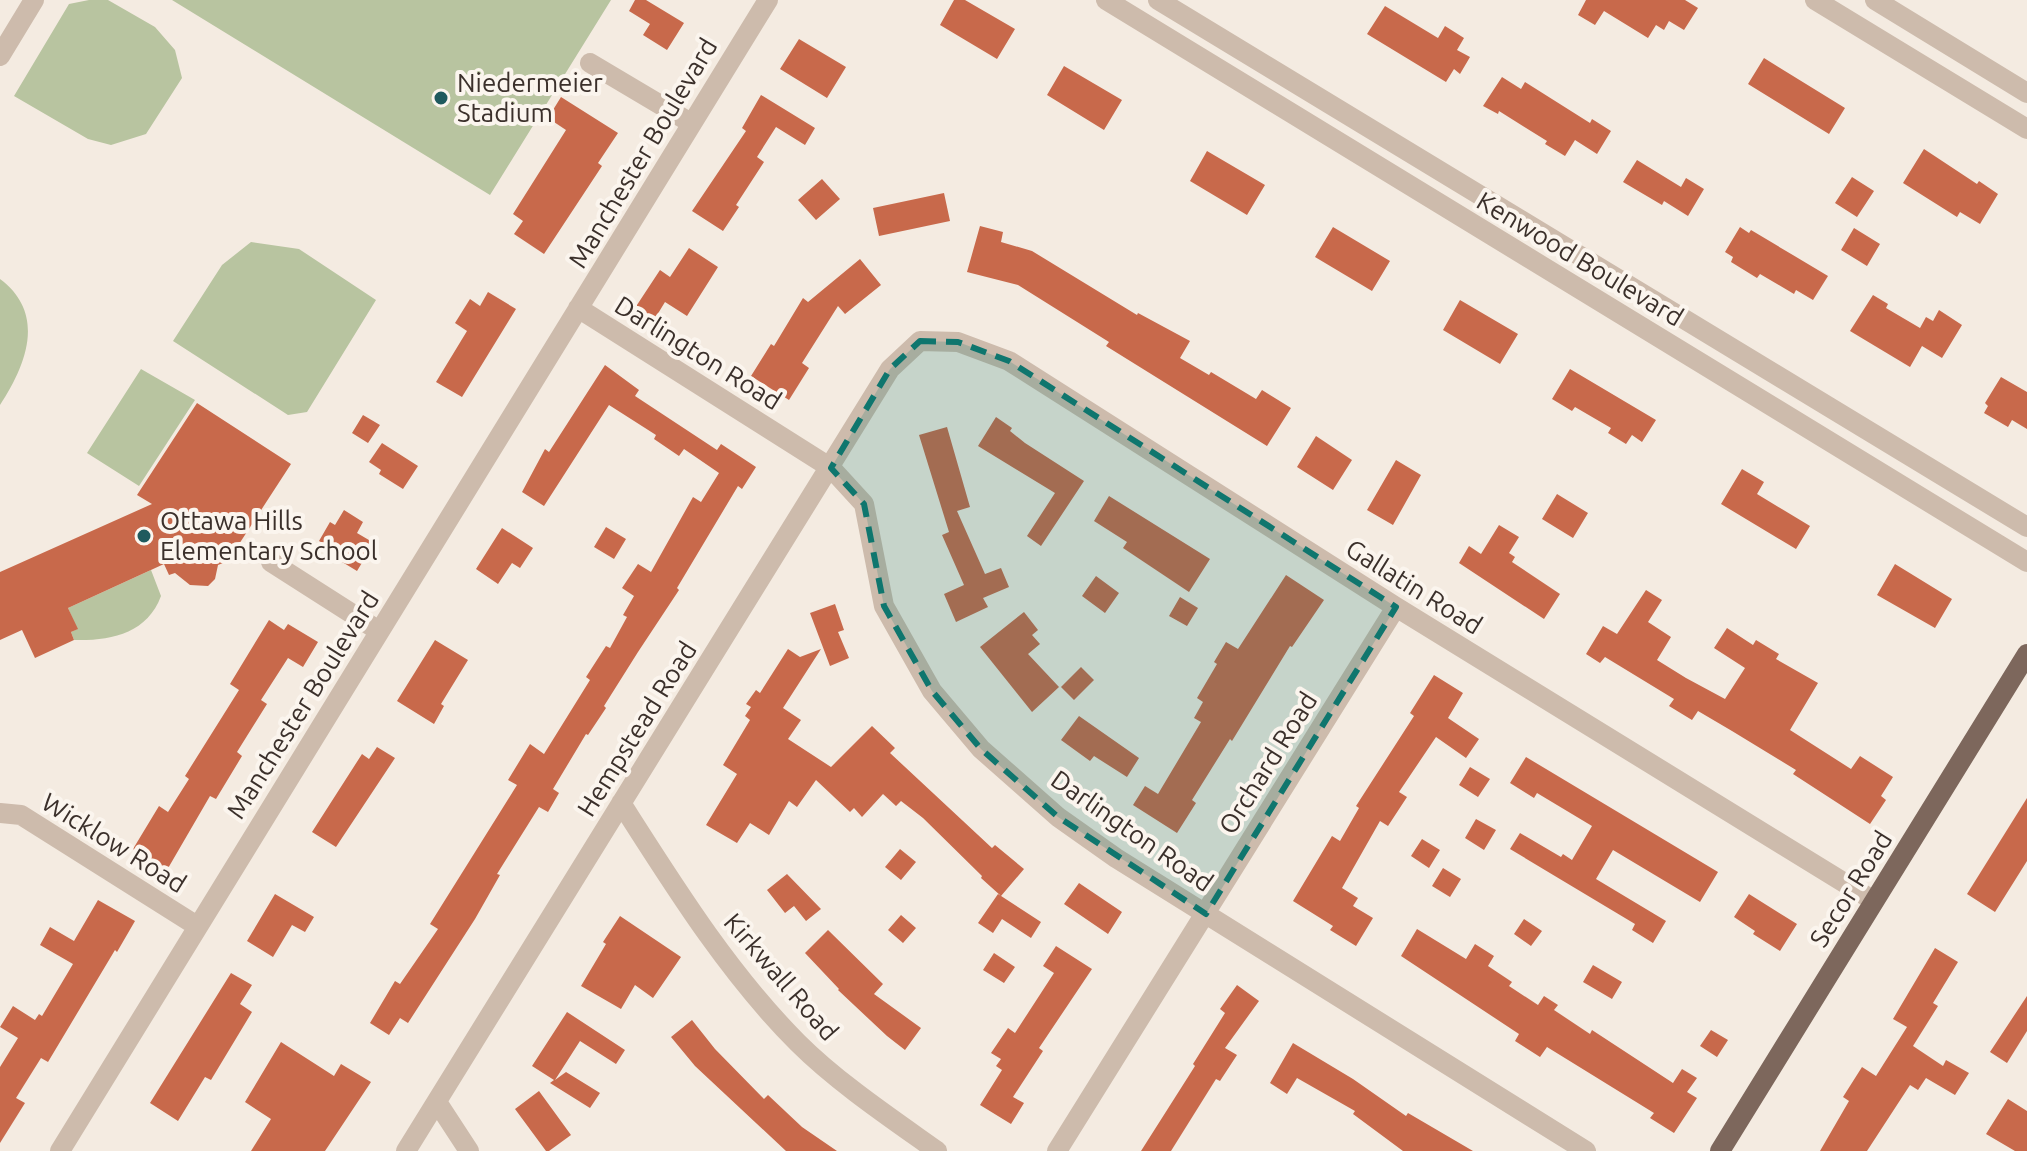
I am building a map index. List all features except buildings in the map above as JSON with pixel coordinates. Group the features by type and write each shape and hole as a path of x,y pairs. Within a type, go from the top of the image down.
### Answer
{"main road":[{"name":"Secor Road","path":"1720,1151 2027,654"}],"street":[{"path":"0,56 34,0"},
{"name":"Manchester Boulevard","path":"60,1151 768,0"},
{"name":"Kenwood Boulevard","path":"1106,0 2027,562"},
{"name":"Kenwood Boulevard","path":"1158,0 2027,527"},
{"path":"1815,0 2027,129"},
{"path":"1875,0 2027,93"},
{"path":"590,63 691,123"},
{"name":"Darlington Road","path":"578,308 831,468 864,504 884,606 932,691 981,749 1058,817 1116,858 1586,1151"},
{"name":"Hempstead Road","path":"406,1151 890,369 920,341"},
{"name":"Gallatin Road","path":"920,341 958,342 1009,361 1396,607 1874,901"},
{"path":"271,562 379,631"},
{"name":"Orchard Road","path":"1057,1151 1396,607"},
{"name":"Kirkwall Road","path":"621,803 693,915 799,1044 886,1115 937,1151"},
{"name":"Wicklow Road","path":"0,813 21,815 197,926"},
{"path":"437,1102 469,1151"}],"highlighted area":[{"path":"920,341 958,342 1009,361 1396,607 1206,914 1058,817 981,749 932,691 884,606 864,504 831,468 890,369"}],"green space":[{"path":"108,0 155,27 175,50 182,78 146,134 111,145 88,139 14,96 69,4"},
{"name":"Niedermeier Stadium","path":"172,0 611,0 490,195"},
{"path":"251,242 299,249 376,300 307,412 288,415 173,341 222,265"},
{"path":"0,279 15,293 28,324 24,357 0,405"},
{"path":"141,369 195,400 139,486 87,453"},
{"path":"151,570 161,596 147,619 114,637 74,640 71,632 77,629 68,608"}],"place":[{"name":"Niedermeier Stadium","path":"441,98"},
{"name":"Ottawa Hills Elementary School","path":"144,536"}]}
